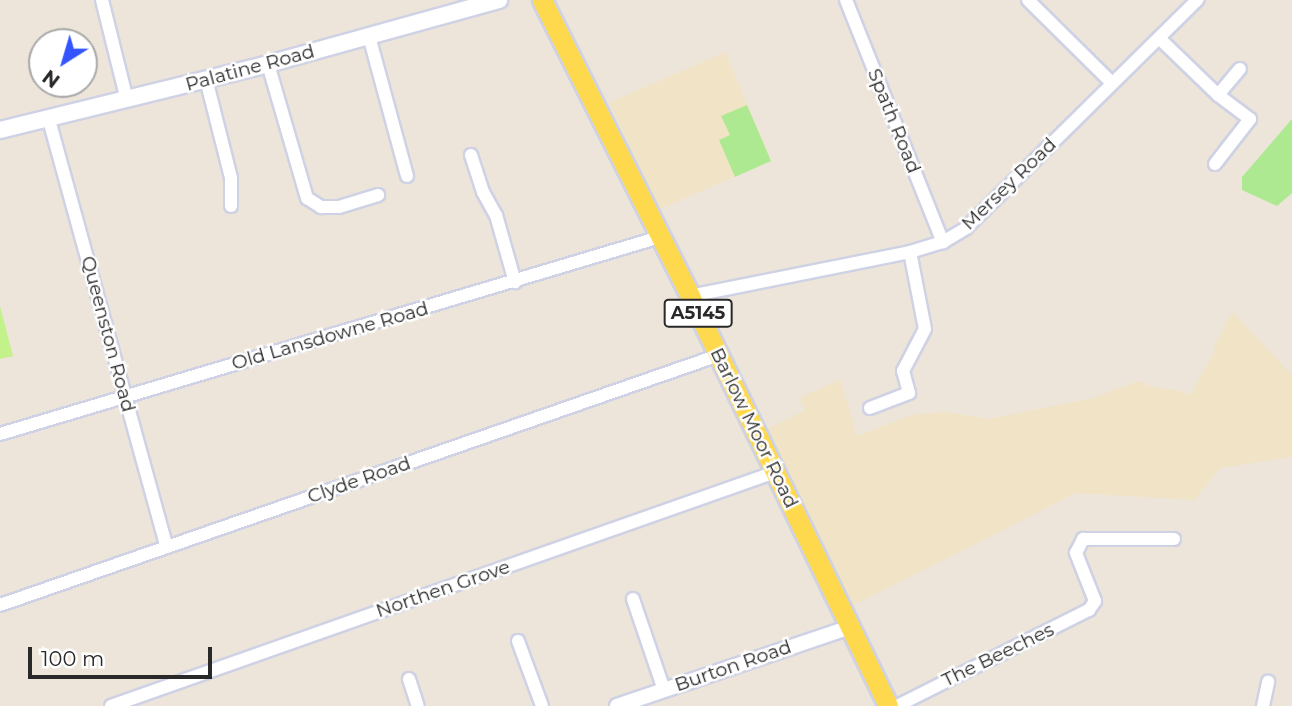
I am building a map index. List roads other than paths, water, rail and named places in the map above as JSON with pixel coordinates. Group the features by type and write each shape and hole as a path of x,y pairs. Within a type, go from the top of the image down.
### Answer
{"main road":[{"name":"Palatine Road","path":"0,130 268,64 499,0"},
{"name":"Barlow Moor Road","path":"542,0 719,355 888,706"}],"street":[{"path":"102,0 127,100"},
{"name":"Spath Road","path":"846,0 943,242"},
{"path":"1028,0 1111,82"},
{"name":"Mersey Road","path":"690,296 910,252 943,242 966,228 1197,0"},
{"path":"369,36 407,176"},
{"path":"1159,38 1217,95 1250,119 1215,164"},
{"path":"268,64 307,198 321,207 339,208 378,195"},
{"path":"1217,95 1240,69"},
{"path":"206,79 231,178 231,206"},
{"name":"Queenston Road","path":"49,120 167,547"},
{"path":"471,155 483,192 496,215 515,282"},
{"name":"Old Lansdowne Road","path":"0,434 660,237"},
{"path":"870,408 909,393 903,371 925,329 910,252"},
{"name":"Clyde Road","path":"0,605 719,355"},
{"name":"Northen Grove","path":"111,706 775,472"},
{"name":"The Beeches","path":"897,706 1089,610 1095,601 1076,553 1083,539 1174,538"},
{"path":"633,599 664,690"},
{"name":"Burton Road","path":"617,706 850,627"},
{"path":"518,642 542,706"},
{"path":"409,679 418,706"},
{"path":"1264,706 1268,682"}]}
